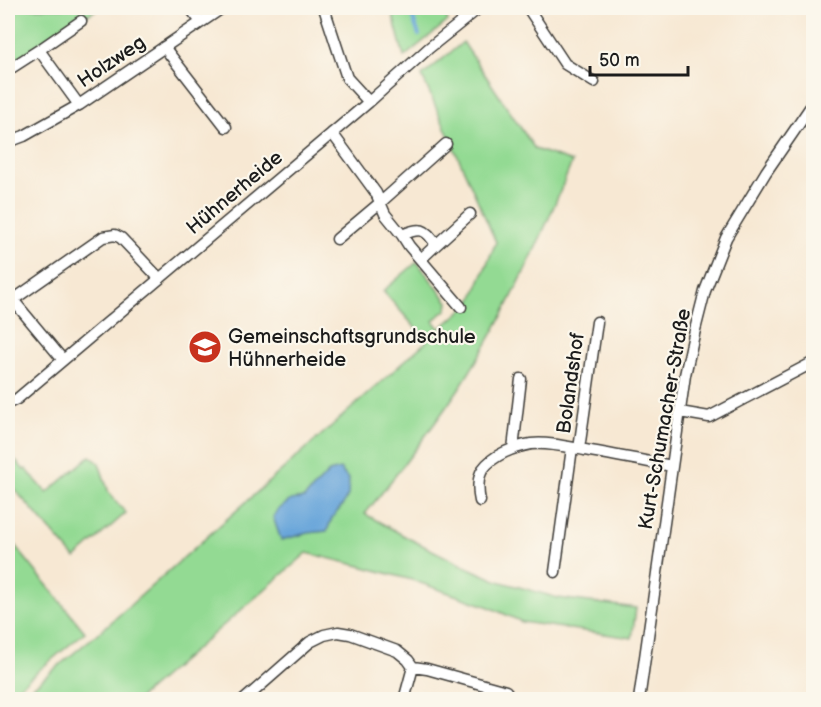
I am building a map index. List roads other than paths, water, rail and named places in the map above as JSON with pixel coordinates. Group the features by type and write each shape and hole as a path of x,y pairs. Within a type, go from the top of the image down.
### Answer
{"street":[{"path":"190,8 201,22"},
{"name":"Holzweg","path":"8,142 24,136 79,105 222,8"},
{"path":"324,8 347,78 369,102"},
{"name":"Hühnerheide","path":"8,403 17,399 479,8"},
{"path":"528,8 566,64 594,82"},
{"path":"8,70 81,21"},
{"name":"Holzweg","path":"164,47 226,127"},
{"name":"Holzweg","path":"39,50 79,105"},
{"name":"Kurt-Schumacher-Straße","path":"639,699 685,375 705,291 726,238 766,172 813,102"},
{"path":"332,133 376,193 385,214 461,307"},
{"path":"337,239 446,144"},
{"path":"421,259 470,214"},
{"path":"402,235 412,230 425,232 430,235 436,245"},
{"path":"63,360 10,301 103,237 114,235 121,238 159,278"},
{"name":"Bolandshof","path":"555,572 597,321"},
{"path":"680,412 709,417 813,362"},
{"path":"513,449 521,379"},
{"name":"Bolandshof","path":"480,501 478,491 481,471 496,456 531,444 548,444 672,466"},
{"path":"244,699 310,642 324,635 338,632 397,651 413,667 506,691"},
{"path":"404,699 413,667"}],"water":[{"path":"340,469 349,480 348,495 332,518 327,531 281,540 273,517 279,509 291,500 304,498 329,472"}],"waterway":[{"path":"409,8 419,35"}],"place":[{"name":"Gemeinschaftsgrundschule Hühnerheide","path":"205,347"}]}
